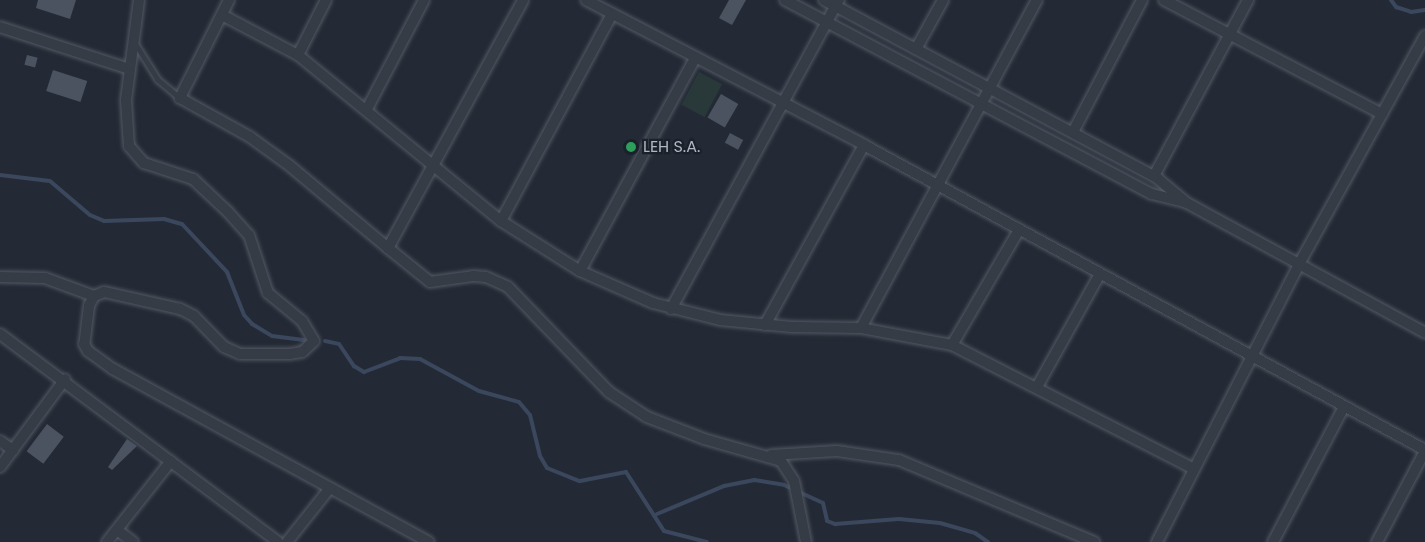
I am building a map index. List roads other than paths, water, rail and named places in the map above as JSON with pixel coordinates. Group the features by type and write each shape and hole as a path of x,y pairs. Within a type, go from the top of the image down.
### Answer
{"street":[{"path":"0,278 45,278 94,296 115,292 180,309 194,316 224,347 240,354 302,352 314,341 302,321 268,293 249,235 228,212 194,179 177,171 153,167 135,157 125,126 129,69 139,0"},
{"path":"229,0 180,98 250,137 290,166 430,282 479,276 508,287 609,392 647,417 704,439 771,455 837,451 899,460 1094,542"},
{"path":"298,55 326,0"},
{"path":"367,109 424,0"},
{"path":"388,248 523,0"},
{"path":"586,0 864,145 1100,274 1253,354 1425,451 1377,542"},
{"path":"784,0 1152,194 1187,202"},
{"path":"824,0 837,3 989,89 1154,176 1187,202 1298,266 1425,333"},
{"path":"916,49 943,0"},
{"path":"861,328 1037,0"},
{"path":"1073,132 1142,0"},
{"path":"1164,0 1382,114"},
{"path":"1154,176 1248,0"},
{"path":"671,309 837,3"},
{"path":"222,15 298,55 367,109 501,221 580,271 671,309 765,326 861,328 952,345 1194,469"},
{"path":"501,221 612,15"},
{"path":"0,27 129,69"},
{"path":"1157,542 1298,266 1425,36"},
{"path":"580,271 695,58"},
{"path":"765,326 864,145"},
{"path":"952,345 1019,230"},
{"path":"1037,387 1100,274"},
{"path":"94,296 89,306 84,344 94,356 429,542"},
{"path":"0,334 65,379 278,542"},
{"path":"0,467 65,379"},
{"path":"1273,542 1344,406"},
{"path":"0,441 13,450"},
{"path":"771,455 791,473 806,542"},
{"path":"107,542 171,461"},
{"path":"287,542 330,488"},
{"path":"117,530 133,542"}],"lane":[{"path":"133,39 156,79 180,98"}],"waterway":[{"path":"1391,0 1396,7 1411,12 1425,10"},
{"path":"0,175 50,181 90,215 104,221 164,219 182,224 227,272 244,315 252,324 272,336 304,340"},
{"path":"325,341 339,344 354,366 364,372 400,358 420,359 479,391 519,402 530,415 540,456 547,468 580,481 626,472 664,531 707,542"},
{"path":"657,514 724,486 754,480 784,485 823,503 827,521 835,524 899,519 940,523 975,533 988,542"}],"place":[{"name":"LEH S.A.","path":"631,147"}]}
